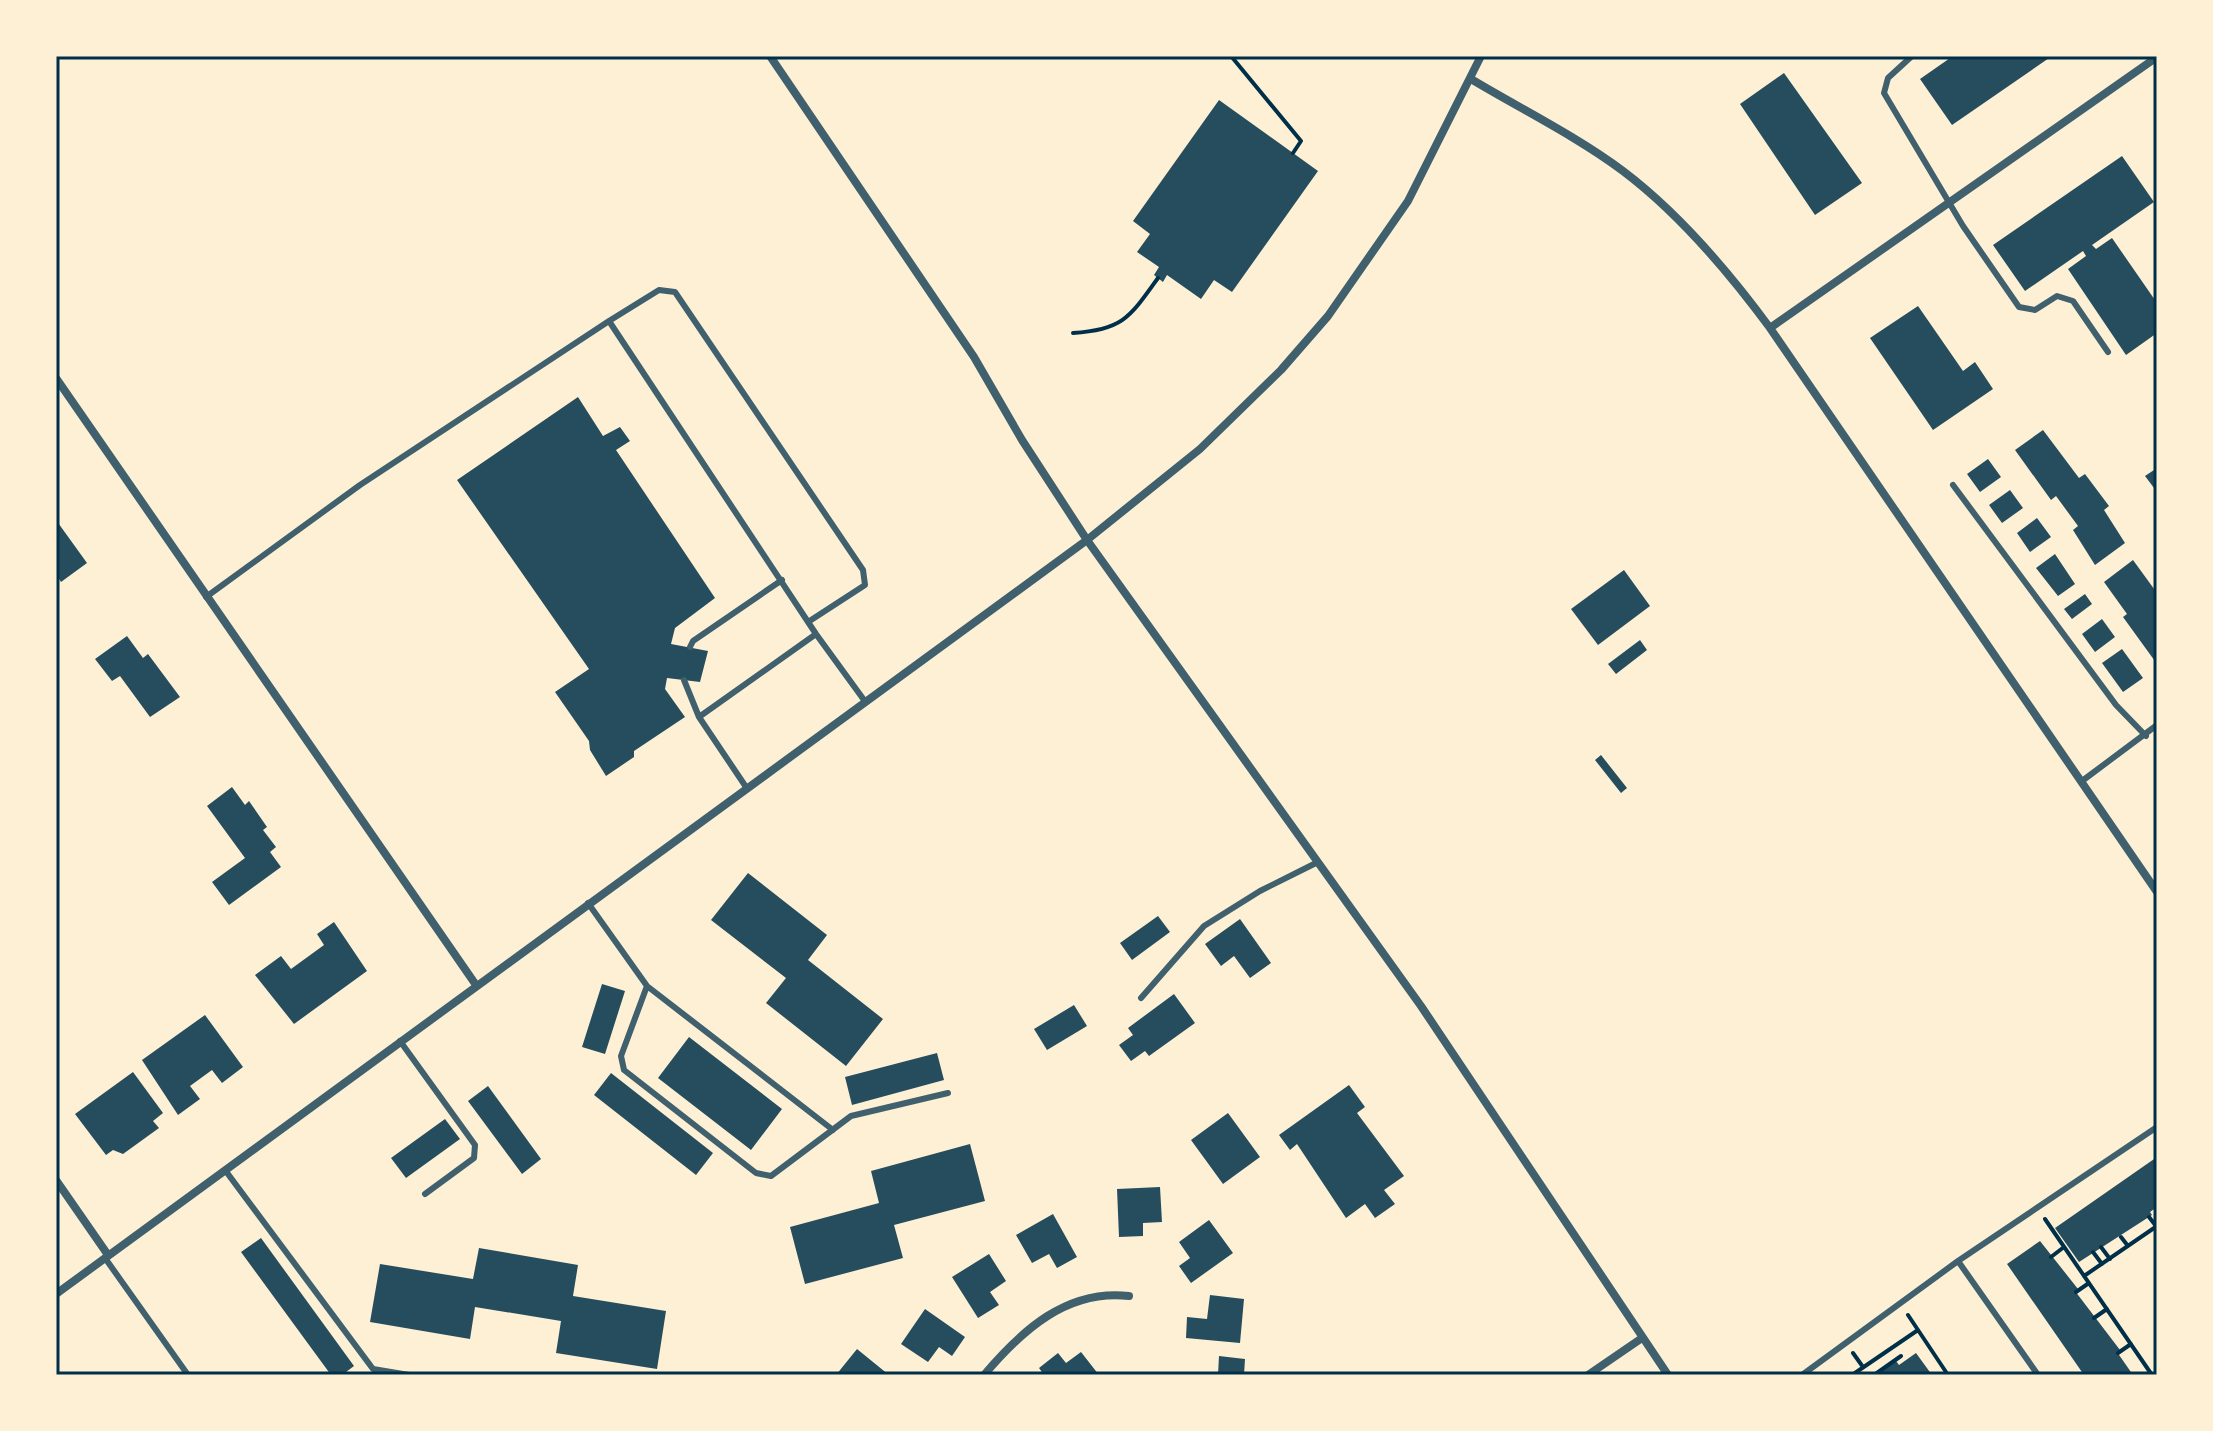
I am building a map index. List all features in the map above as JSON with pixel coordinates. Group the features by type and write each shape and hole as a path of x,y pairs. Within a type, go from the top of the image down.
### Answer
{"street":[{"path":"770,56 974,357 1022,440 1087,540 1421,1006 1668,1375"},
{"path":"56,1294 864,700 1087,540 1200,449 1310,337 1394,224 1481,56"},
{"path":"1770,328 2157,57"},
{"path":"1471,79 1633,179 1710,253 1770,328 2157,892"},
{"path":"56,378 476,985"},
{"path":"56,1180 107,1257"},
{"path":"984,1375 1016,1340 1067,1304 1107,1293 1129,1296"},
{"path":"1588,1375 1642,1338"}],"lane":[{"path":"1912,56 1888,78 1884,93 1963,226 2019,307 2035,310 2057,296 2073,301 2108,352"},
{"path":"206,597 360,485 659,290 675,292 863,570 865,585 808,622"},
{"path":"609,321 816,634 864,700"},
{"path":"1953,485 2116,705 2146,736"},
{"path":"690,647 693,641 782,580"},
{"path":"699,717 816,634"},
{"path":"684,680 699,717 746,787"},
{"path":"2082,781 2157,725"},
{"path":"1141,998 1204,926 1226,910 1318,862"},
{"path":"587,903 647,986 833,1130"},
{"path":"647,986 621,1056 624,1070 756,1173 771,1176 851,1116 948,1093"},
{"path":"400,1041 475,1145 474,1158 425,1194"},
{"path":"1802,1375 1958,1261 2157,1127"},
{"path":"225,1170 373,1369 409,1375"},
{"path":"107,1257 188,1375"},
{"path":"1958,1261 2038,1375"}],"path":[{"path":"1231,56 1301,141 1293,153"},
{"path":"1073,333 1105,331 1135,311 1158,278"},
{"path":"2037,1208 2151,1375"},
{"path":"2084,1276 2156,1226 2149,1217"},
{"path":"2121,1237 2128,1246"},
{"path":"2051,1257 2064,1247"},
{"path":"2101,1247 2110,1259"},
{"path":"2093,1252 2102,1264"},
{"path":"2076,1292 2089,1283"},
{"path":"1900,1303 1948,1375"},
{"path":"2094,1318 2107,1309"},
{"path":"1852,1375 1918,1330"},
{"path":"2118,1353 2131,1344"},
{"path":"1874,1375 1902,1358 1894,1347"}],"building":[{"path":"1953,56 2052,56 1952,125 1920,79"},
{"path":"1784,73 1862,183 1815,215 1740,104"},
{"path":"1219,100 1318,171 1232,292 1214,280 1201,299 1167,275 1163,282 1154,275 1159,267 1137,252 1150,234 1133,221"},
{"path":"2122,156 2154,202 2092,245 2096,249 2112,238 2157,303 2157,333 2126,355 2068,269 2086,256 2083,251 2025,291 1993,245"},
{"path":"1918,306 1963,371 1975,362 1993,389 1933,430 1870,338"},
{"path":"578,397 603,436 620,427 630,441 616,450 715,598 675,628 671,644 708,651 700,682 667,678 665,689 685,717 634,751 634,757 606,776 590,750 589,741 555,692 589,669 457,480"},
{"path":"2043,430 2079,478 2085,474 2109,506 2104,510 2125,543 2095,565 2073,530 2078,526 2056,496 2051,500 2015,450"},
{"path":"1988,459 2001,477 1980,492 1967,474"},
{"path":"2157,468 2157,492 2145,476"},
{"path":"2010,490 2023,508 2002,523 1989,505"},
{"path":"2037,518 2051,537 2030,552 2017,533"},
{"path":"56,520 87,563 61,582 56,574"},
{"path":"2055,554 2075,584 2058,596 2036,568"},
{"path":"2133,560 2157,593 2157,664 2123,617 2127,614 2104,582"},
{"path":"1624,570 1650,606 1598,645 1571,609"},
{"path":"2085,594 2092,604 2072,619 2064,609"},
{"path":"2102,619 2115,637 2095,652 2082,634"},
{"path":"127,636 143,658 148,654 180,697 150,717 120,676 112,681 95,659"},
{"path":"1640,640 1647,650 1616,674 1608,664"},
{"path":"2122,649 2143,678 2123,692 2102,663"},
{"path":"1601,755 1627,788 1621,793 1595,760"},
{"path":"232,787 245,805 249,801 267,827 263,830 276,847 270,852 281,867 229,905 212,882 245,858 207,806"},
{"path":"748,873 827,935 808,960 883,1019 846,1066 766,1003 786,978 711,920"},
{"path":"1158,916 1170,932 1132,960 1120,943"},
{"path":"1240,919 1271,963 1250,978 1234,956 1221,966 1205,944"},
{"path":"334,922 367,971 294,1024 255,975 281,956 291,969 324,945 317,934"},
{"path":"602,984 625,991 605,1054 582,1047"},
{"path":"1174,994 1195,1023 1149,1056 1145,1051 1131,1061 1119,1045 1133,1035 1128,1028"},
{"path":"1074,1005 1087,1026 1047,1050 1034,1029"},
{"path":"205,1015 243,1067 222,1083 212,1070 190,1086 200,1099 178,1115 142,1060"},
{"path":"689,1037 782,1109 751,1150 658,1078"},
{"path":"937,1053 944,1080 852,1105 845,1077"},
{"path":"133,1072 163,1113 153,1121 159,1128 123,1154 113,1150 106,1155 75,1114"},
{"path":"611,1073 713,1153 696,1175 594,1095"},
{"path":"1349,1085 1365,1107 1357,1113 1404,1176 1384,1190 1395,1204 1375,1218 1365,1204 1346,1218 1297,1144 1290,1150 1279,1135"},
{"path":"488,1086 541,1159 522,1174 468,1101"},
{"path":"1228,1113 1260,1157 1223,1184 1191,1140"},
{"path":"445,1119 460,1139 406,1178 391,1158"},
{"path":"970,1144 985,1201 894,1225 903,1258 805,1284 790,1227 879,1203 871,1171"},
{"path":"2157,1157 2157,1207 2150,1212 2152,1215 2079,1262 2055,1228"},
{"path":"1160,1187 1162,1222 1143,1223 1143,1236 1119,1237 1117,1189"},
{"path":"1053,1214 1077,1257 1057,1268 1049,1254 1032,1263 1016,1235"},
{"path":"1209,1220 1233,1253 1191,1283 1179,1266 1190,1258 1179,1242"},
{"path":"261,1238 354,1366 342,1375 331,1375 241,1252"},
{"path":"2040,1241 2078,1289 2075,1291 2120,1350 2117,1352 2133,1375 2084,1375 2007,1264"},
{"path":"479,1248 578,1265 573,1296 666,1311 657,1369 556,1353 561,1321 475,1307 470,1339 370,1322 380,1264 473,1279"},
{"path":"989,1254 1006,1281 990,1292 999,1305 978,1318 952,1277"},
{"path":"1210,1295 1244,1299 1240,1343 1186,1338 1187,1317 1207,1319"},
{"path":"925,1309 965,1337 952,1356 939,1347 928,1362 901,1344"},
{"path":"857,1349 889,1375 836,1375"},
{"path":"1081,1352 1099,1375 1044,1375 1039,1368 1058,1353 1066,1363"},
{"path":"1916,1353 1932,1375 1876,1375 1896,1361 1899,1365"},
{"path":"1219,1356 1245,1359 1244,1375 1218,1375"}]}
